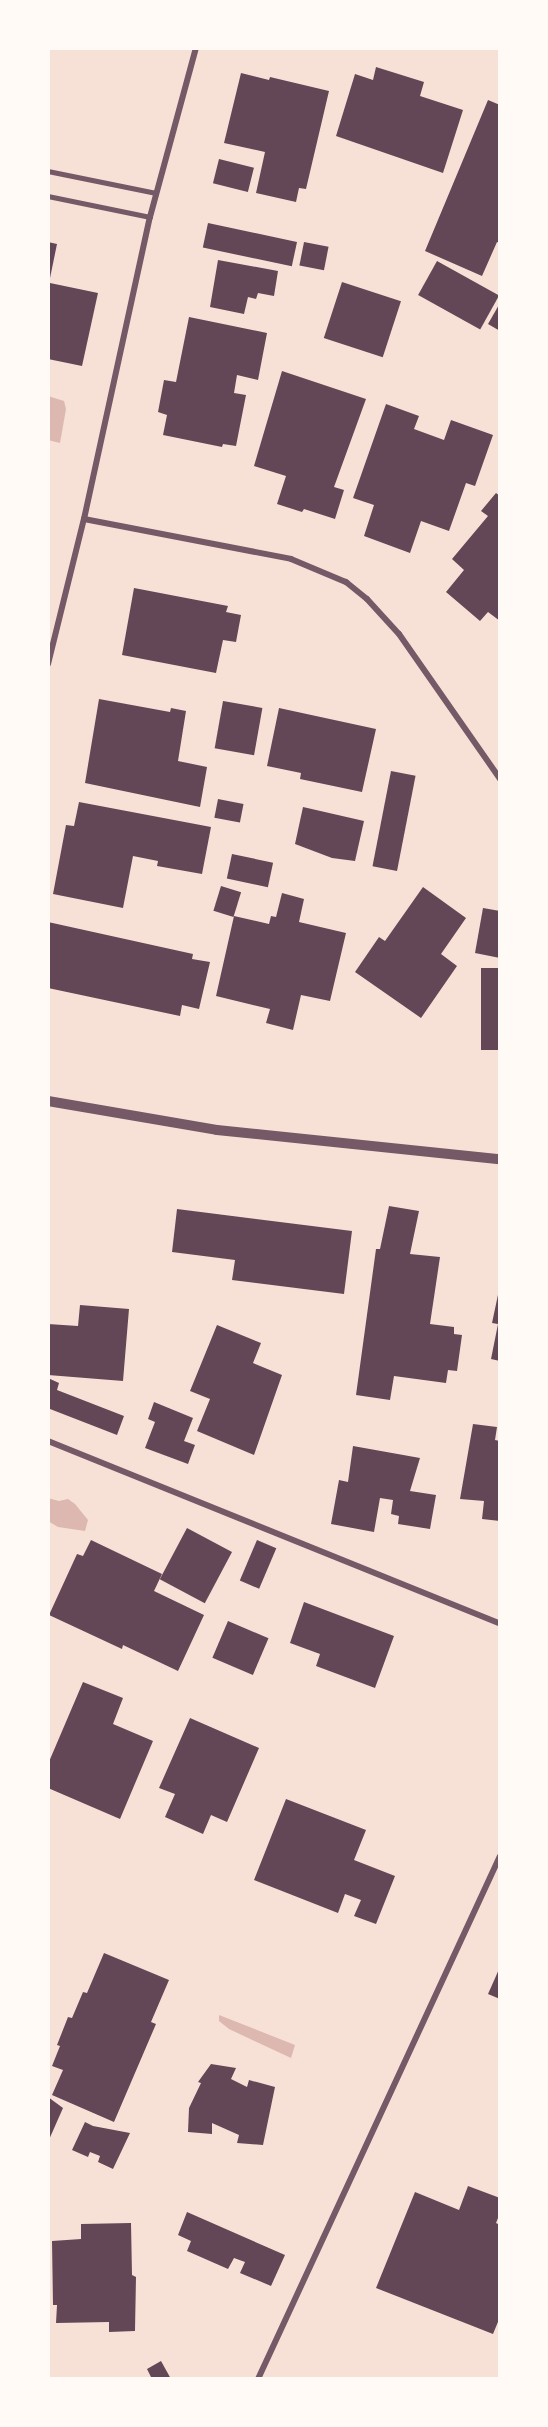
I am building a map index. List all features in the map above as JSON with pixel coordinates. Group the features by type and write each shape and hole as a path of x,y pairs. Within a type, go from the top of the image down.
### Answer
{"street":[{"path":"48,664 84,519 150,217 195,48"},
{"path":"84,519 291,559 346,582 367,599 399,634 500,779"},
{"path":"48,1101 217,1130 500,1159"},
{"path":"48,1441 500,1624"},
{"path":"258,2379 500,1856"}],"lane":[{"path":"48,171 156,193"},
{"path":"48,196 150,217"}],"shaded area":[{"path":"48,396 64,401 66,409 60,443 48,440"},
{"path":"48,1498 59,1501 68,1499 75,1504 88,1520 85,1531 58,1527 48,1521"},
{"path":"219,2015 295,2045 291,2058 229,2029 219,2021"}],"building":[{"path":"376,67 424,82 420,96 463,110 443,173 336,136 355,74 373,80"},
{"path":"241,73 269,80 270,77 329,91 306,189 299,188 296,202 256,193 265,152 224,143"},
{"path":"488,100 500,105 500,243 497,242 482,276 425,251"},
{"path":"219,159 254,168 248,192 213,183"},
{"path":"208,223 297,242 292,266 203,247"},
{"path":"48,242 57,244 49,283 48,283"},
{"path":"304,242 329,247 324,270 299,266"},
{"path":"218,260 278,271 274,296 258,293 256,299 248,297 244,314 210,307"},
{"path":"437,261 499,295 480,330 418,295"},
{"path":"342,282 401,301 383,357 324,338"},
{"path":"50,283 98,293 82,366 48,359"},
{"path":"500,303 500,331 488,324"},
{"path":"189,317 267,333 258,380 237,375 234,393 246,395 236,446 223,444 222,447 163,435 167,415 158,412 164,380 176,382"},
{"path":"282,371 366,399 334,487 344,490 335,519 304,509 302,512 277,504 286,476 254,466"},
{"path":"386,404 419,416 414,429 444,440 451,420 493,435 475,486 466,483 449,531 421,521 410,553 364,536 374,505 353,498"},
{"path":"496,493 500,496 500,621 488,612 480,621 446,592 464,570 452,559 488,516 481,511"},
{"path":"134,588 228,606 226,612 241,615 236,642 223,640 216,673 122,655"},
{"path":"99,699 170,712 171,708 186,711 178,761 207,767 200,807 85,783"},
{"path":"223,701 262,708 254,755 215,748"},
{"path":"279,708 376,729 362,792 300,779 301,773 267,766"},
{"path":"391,771 416,776 397,871 372,866"},
{"path":"218,799 244,804 240,823 214,818"},
{"path":"79,802 211,827 202,874 157,866 158,861 133,856 123,908 53,894 66,825 74,826"},
{"path":"303,807 364,821 355,861 332,858 295,844"},
{"path":"232,854 273,863 268,887 227,878"},
{"path":"221,886 241,892 233,917 213,911"},
{"path":"423,887 466,918 441,954 457,966 421,1018 355,972 379,937 385,941"},
{"path":"282,893 304,899 299,922 346,933 330,1001 301,995 293,1030 266,1023 270,1009 216,996 234,916 269,924 271,916 276,917"},
{"path":"483,908 500,911 500,958 475,953"},
{"path":"48,922 193,954 192,959 210,962 199,1009 182,1005 180,1016 48,988"},
{"path":"481,968 500,968 500,1050 481,1050"},
{"path":"389,1206 419,1211 410,1254 440,1257 430,1324 454,1327 454,1334 462,1335 457,1371 448,1370 446,1383 394,1376 390,1400 356,1395 376,1249 380,1249"},
{"path":"177,1209 352,1231 344,1294 232,1280 235,1260 172,1252"},
{"path":"499,1290 500,1361 491,1359 498,1324 492,1323"},
{"path":"80,1305 129,1309 123,1381 48,1375 48,1324 78,1326"},
{"path":"217,1325 261,1343 253,1363 282,1375 254,1455 197,1431 210,1399 190,1391"},
{"path":"48,1378 59,1383 57,1390 124,1416 117,1435 50,1409 48,1411"},
{"path":"154,1402 193,1418 184,1441 195,1445 188,1464 145,1448 155,1422 148,1419"},
{"path":"473,1424 497,1427 495,1440 500,1441 500,1521 482,1519 484,1501 460,1499"},
{"path":"353,1446 420,1458 410,1491 436,1495 430,1529 398,1524 399,1516 391,1514 393,1500 380,1498 374,1532 331,1524 339,1480 348,1482"},
{"path":"187,1528 232,1552 205,1603 160,1579"},
{"path":"91,1540 162,1574 154,1591 204,1615 178,1671 123,1645 122,1649 49,1615 77,1554 83,1556"},
{"path":"257,1540 276,1548 259,1589 240,1581"},
{"path":"304,1602 394,1636 375,1688 316,1666 320,1654 290,1643"},
{"path":"228,1621 269,1638 253,1675 212,1658"},
{"path":"83,1682 123,1698 113,1724 153,1741 120,1819 48,1788 48,1764"},
{"path":"190,1718 259,1748 227,1822 211,1815 203,1834 165,1817 175,1794 159,1788"},
{"path":"286,1799 366,1830 354,1860 395,1876 376,1924 354,1916 361,1900 345,1894 338,1913 254,1880"},
{"path":"104,1953 169,1980 151,2022 156,2024 114,2122 52,2095 63,2070 52,2066 60,2046 57,2045 68,2017 72,2018 83,1992 87,1993"},
{"path":"500,1967 500,1999 488,1994"},
{"path":"211,2064 236,2068 231,2079 247,2087 249,2080 275,2087 263,2145 237,2143 239,2135 212,2123 212,2134 188,2132 189,2108 201,2083 198,2082"},
{"path":"48,2097 63,2108 48,2142"},
{"path":"85,2122 93,2126 130,2133 113,2169 98,2162 100,2156 90,2152 88,2157 72,2150"},
{"path":"468,2186 500,2198 500,2213 496,2223 500,2225 500,2317 493,2334 376,2288 415,2192 459,2210"},
{"path":"187,2212 285,2255 271,2286 240,2273 245,2262 234,2258 228,2269 187,2251 191,2241 178,2235"},
{"path":"131,2223 132,2275 136,2277 135,2331 109,2332 109,2322 56,2323 57,2305 53,2305 52,2241 81,2239 81,2224"},
{"path":"161,2361 171,2379 152,2379 147,2369"}]}
